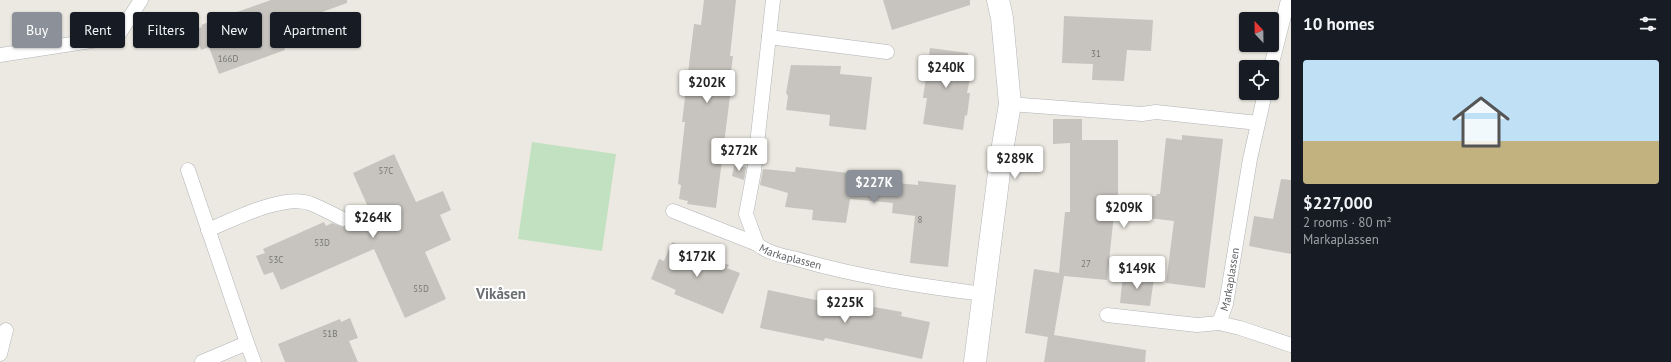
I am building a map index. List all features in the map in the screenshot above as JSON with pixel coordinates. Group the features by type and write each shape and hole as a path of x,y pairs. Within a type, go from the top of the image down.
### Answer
{"street":[{"path":"975,362 1001,157 1010,104 1004,33 998,0"}],"lane":[{"path":"0,55 117,36 141,0"},
{"name":"Markaplassen","path":"773,0 762,84 754,171 746,214 758,244 761,247 782,255 825,267 905,284 984,294"},
{"path":"1273,60 1288,0"},
{"path":"769,38 887,52"},
{"name":"Markaplassen","path":"1107,315 1197,325 1219,323 1226,304 1263,100"},
{"path":"1010,104 1142,114 1156,112 1258,123"},
{"path":"188,170 254,362"},
{"path":"208,230 272,204 293,201 308,202 343,219"},
{"path":"673,211 758,244"},
{"path":"1219,323 1291,344"},
{"path":"0,354 6,330"},
{"path":"202,362 247,343"}],"green space":[{"path":"532,142 616,154 602,251 518,239"}],"building":[{"path":"271,0 347,0 347,3 322,12 270,12 270,48 284,48 285,50 219,74 209,48 262,48 262,12 237,12"},
{"path":"704,0 736,0 730,56 733,56 729,88 731,88 716,208 687,204 688,201 679,199 681,185 678,184 685,122 682,122 694,24 701,25"},
{"path":"883,0 970,0 970,5 892,30"},
{"path":"1064,16 1153,20 1151,51 1127,50 1124,81 1092,80 1093,64 1062,63"},
{"path":"207,23 207,48 201,50 199,44 199,28 202,27 201,25"},
{"path":"930,48 968,53 964,77 970,78 967,93 970,93 967,116 965,115 963,130 923,124 927,98 923,98"},
{"path":"791,65 841,66 840,74 872,77 866,130 829,126 830,115 786,110 788,96 786,93"},
{"path":"1053,119 1082,119 1082,140 1118,140 1118,196 1156,196 1157,194 1160,194 1166,138 1182,140 1182,135 1223,139 1205,288 1166,283 1174,221 1114,214 1107,280 1064,276 1054,335 1146,350 1145,362 1044,362 1048,337 1025,333 1034,269 1059,273 1065,212 1070,212 1070,143 1053,144"},
{"path":"394,154 416,202 443,191 451,210 440,215 451,240 425,252 446,299 405,318 374,249 281,290 273,272 264,275 256,256 265,253 263,249 324,222 326,226 332,223 343,227 348,226 351,222 350,215 368,207 353,173"},
{"path":"734,166 746,167 744,180 732,176"},
{"path":"796,167 866,175 865,180 918,185 918,181 956,185 948,267 910,263 915,216 892,213 893,203 850,199 846,223 812,220 813,210 785,207 788,193 760,185 763,169 795,172"},
{"path":"1281,179 1291,180 1291,254 1249,246 1254,216 1273,219"},
{"path":"672,242 729,265 727,268 740,273 723,314 674,294 676,290 651,279 659,259 664,261"},
{"path":"1123,274 1154,278 1150,306 1120,303"},
{"path":"768,290 873,312 874,307 902,312 901,316 930,322 922,359 825,338 824,341 760,328"},
{"path":"350,318 358,338 349,341 358,362 285,362 278,344 340,319 341,322"}],"district":[{"name":"Vikåsen","path":"501,293"}]}
